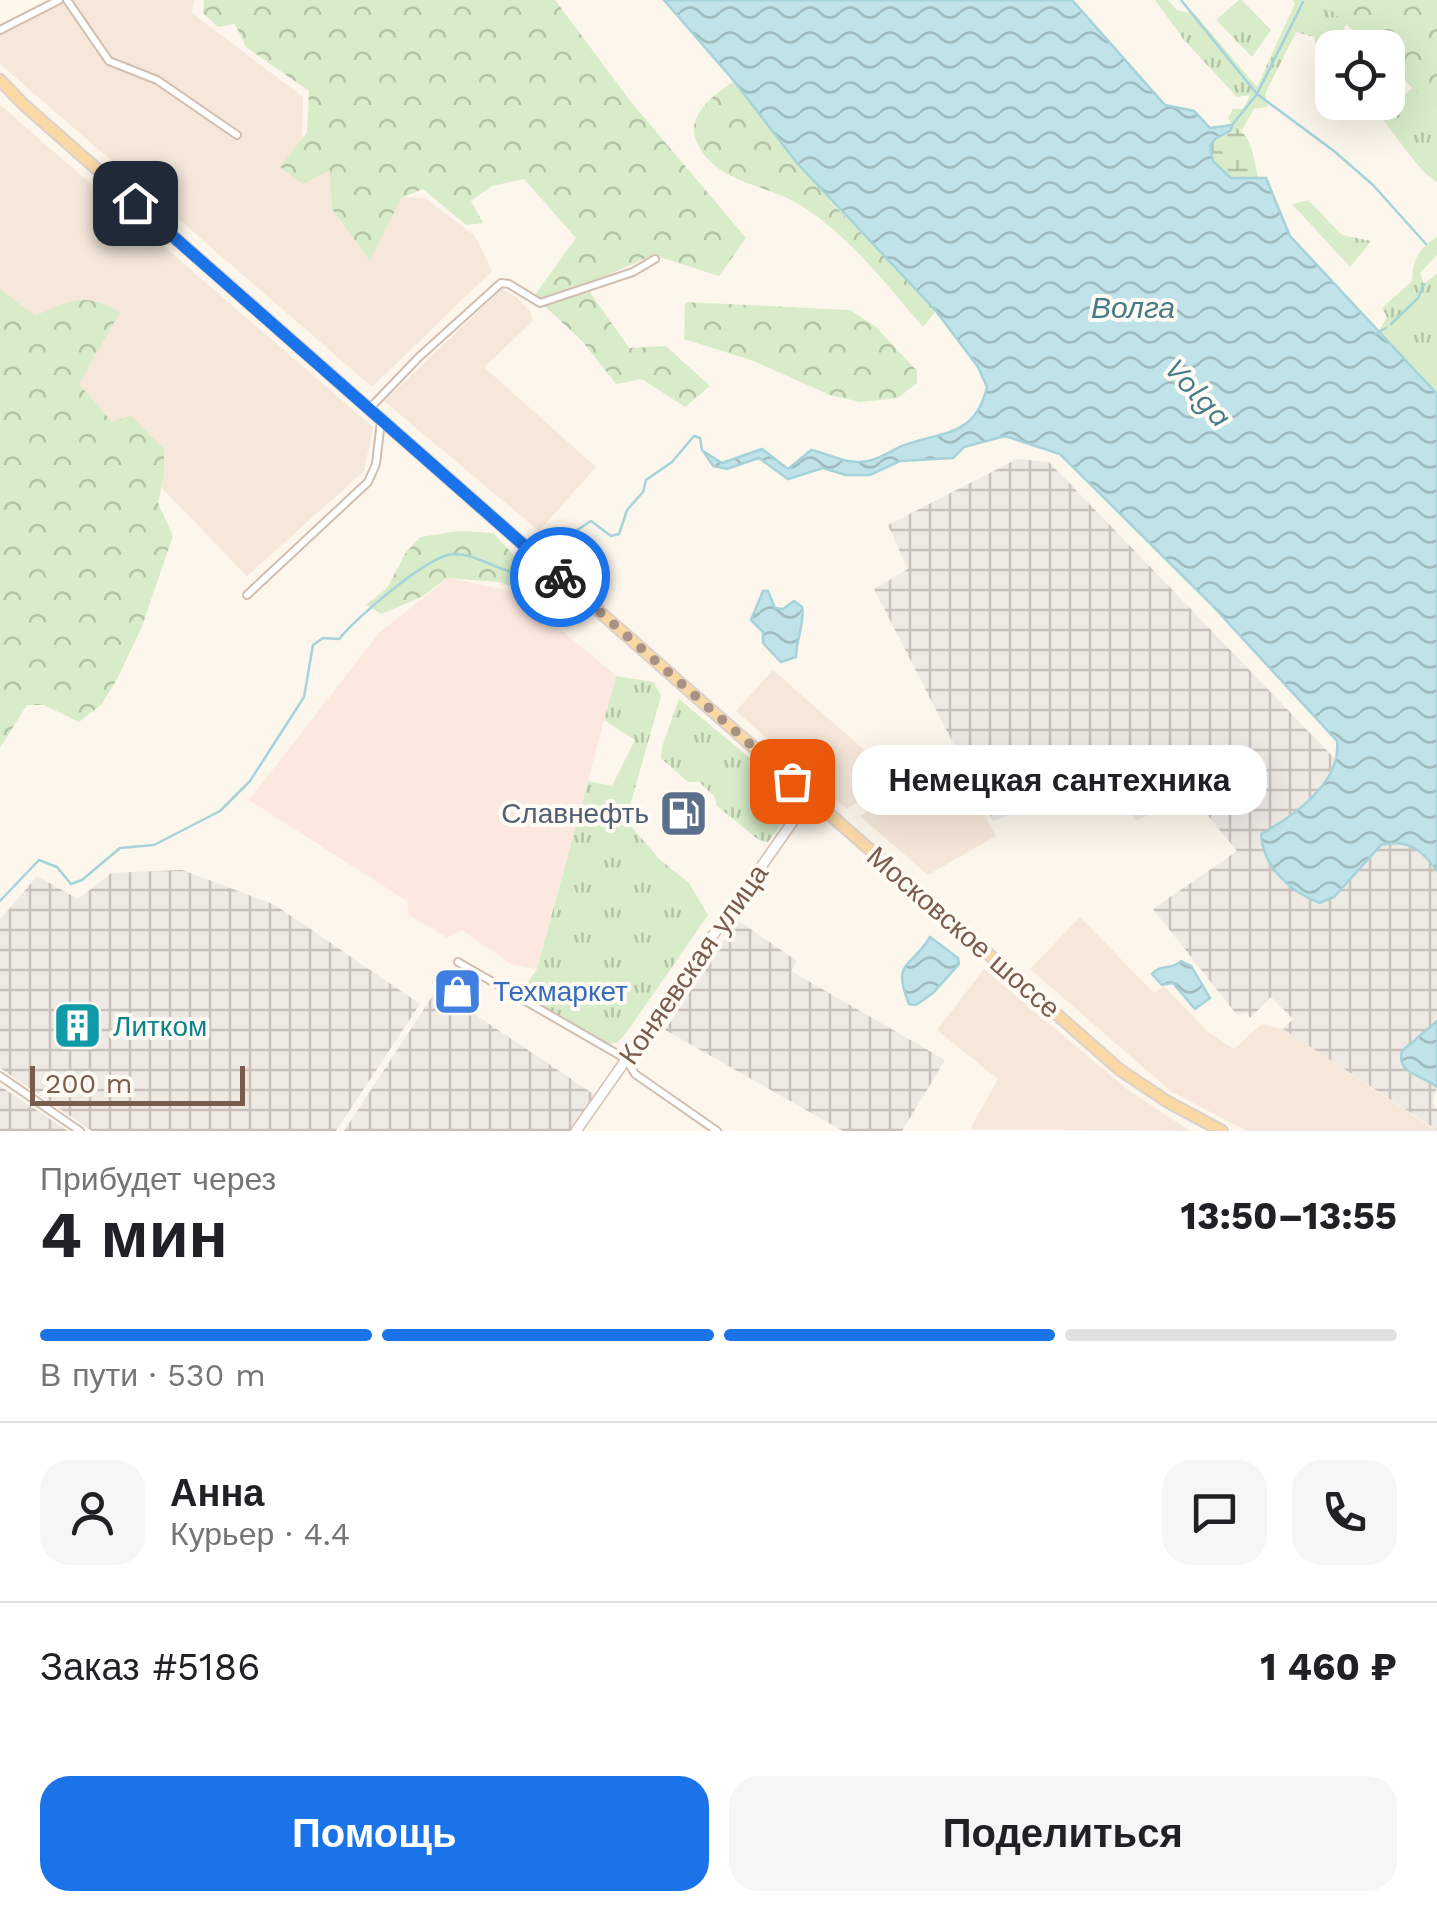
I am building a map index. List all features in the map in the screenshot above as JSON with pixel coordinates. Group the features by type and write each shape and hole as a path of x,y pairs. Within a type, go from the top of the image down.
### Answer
{"main road":[{"name":"Московское шоссе","path":"0,80 1120,1070 1222,1131"}],"street":[{"path":"0,30 59,0"},
{"path":"67,0 110,61 157,80 237,134"},
{"path":"369,409 501,284 509,284 540,303 632,272 655,259"},
{"path":"247,595 368,482 376,464 382,420"},
{"name":"Коняевская улица","path":"576,1131 810,797"},
{"path":"458,962 626,1059 635,1074 717,1131"},
{"path":"0,1076 80,1131"}],"shaded area":[{"path":"52,0 194,0 192,13 303,97 302,141 356,196 425,198 475,236 492,271 372,387 0,64 0,28"},
{"path":"0,105 373,427 364,471 247,576 0,321"},
{"path":"502,289 530,311 533,321 484,367 596,467 539,531 384,401"},
{"path":"1017,459 1049,462 1336,760 1320,789 1262,844 1272,866 1287,884 1314,900 1328,901 1376,848 1390,843 1416,847 1437,871 1437,1021 1400,1057 1409,1073 1426,1078 1437,1087 1432,1102 1437,1109 1437,1130 1283,1029 1293,1019 1271,997 1250,1018 1247,1013 1237,1015 1153,909 1237,851 1191,795 1136,821 1107,777 993,821 874,589 908,569 888,525"},
{"path":"448,578 516,592 616,676 537,969 511,964 462,930 447,938 409,915 407,901 249,800 380,632"},
{"path":"773,670 895,777 847,809 736,711"},
{"path":"954,759 996,836 928,875 860,816"},
{"path":"182,870 275,905 420,1004 336,1131 92,1131 0,1068 0,920 37,876 78,899 111,873"},
{"path":"1080,917 1154,993 1164,986 1207,1031 1234,1049 1262,1024 1283,1029 1437,1131 1247,1131 1172,1092 1030,969"},
{"path":"737,920 797,961 791,971 945,1060 902,1131 843,1131 665,1030"},
{"path":"984,969 1127,1089 1190,1131 970,1129 998,1079 937,1030"},
{"path":"437,989 595,1095 572,1131 344,1131"},
{"path":"0,1086 68,1131 0,1131"}],"green space":[{"path":"204,0 555,0 631,102 746,238 719,276 653,255 585,285 629,348 666,346 710,386 685,407 642,379 616,384 582,341 534,296 576,238 524,179 492,186 471,201 483,223 466,225 423,189 401,198 370,261 332,209 330,170 303,184 280,167 307,132 309,91 246,47 235,24 218,27 203,13"},
{"path":"1155,0 1168,0 1177,10 1195,14 1257,87 1295,3 1292,0 1321,0 1346,24 1343,30 1315,30 1315,42 1314,37 1296,32 1265,94 1268,107 1254,109 1242,130 1228,118 1233,109 1243,109 1250,95 1237,97 1184,40"},
{"path":"1239,0 1271,30 1252,57 1216,20"},
{"path":"1321,0 1437,0 1437,112 1405,81 1405,30 1352,30"},
{"path":"734,81 831,202 936,311 923,327 865,260 815,215 784,196 726,174 704,154 696,140 695,122 704,106"},
{"path":"1413,88 1437,112 1437,182 1421,169 1382,120 1405,120 1405,94"},
{"path":"1232,125 1248,141 1258,177 1231,178 1213,161 1210,146"},
{"path":"1308,200 1342,235 1371,241 1350,267 1292,204"},
{"path":"1437,237 1437,255 1420,273 1424,284 1437,273 1437,394 1378,333 1387,317 1382,308 1412,281 1418,255"},
{"path":"0,289 35,316 78,300 96,302 120,312 79,384 112,422 131,416 164,449 158,503 173,536 141,629 101,705 79,722 44,705 27,705 0,748"},
{"path":"685,302 850,310 875,326 917,371 917,383 898,398 860,402 830,395 751,360 684,339"},
{"path":"459,531 493,533 543,586 540,596 499,582 447,578 423,596 382,614 366,605 387,588 405,554 420,537"},
{"path":"616,676 654,682 661,696 626,820 659,859 689,883 708,915 627,1032 617,1043 606,1044 520,993 537,969 588,781 612,786 635,740 604,720"},
{"path":"679,699 787,789 784,820 768,842 759,840 717,806 714,796 699,782 688,782 661,758"}],"water":[{"name":"Волга","path":"664,0 1072,0 1165,105 1194,111 1210,128 1232,125 1210,146 1213,161 1231,178 1266,178 1290,236 1437,394 1437,871 1414,848 1391,843 1381,845 1334,897 1320,903 1280,877 1267,857 1261,834 1300,808 1323,784 1332,771 1337,741 1211,604 1060,454 1005,436 964,447 953,458 900,461 870,475 846,475 823,468 788,479 759,458 727,469 713,466 703,451 722,463 762,449 788,469 811,450 845,461 869,461 965,425 981,404 987,387 978,367 936,311 797,163 734,81"},
{"path":"763,591 768,591 775,608 783,609 794,601 802,607 796,657 781,662 763,643 763,632 751,620"},
{"path":"930,937 958,958 959,964 933,993 916,1005 909,1004 903,972"},
{"path":"1181,961 1191,966 1210,998 1195,1009 1173,983 1162,985 1152,974"},
{"path":"1437,1021 1437,1087 1406,1069 1401,1059 1402,1051"}],"waterway":[{"path":"0,26 52,0"},
{"path":"1181,0 1257,94 1373,185 1426,244"},
{"path":"1232,125 1257,94 1303,2"},
{"path":"1391,324 1418,298 1424,284"},
{"path":"1375,334 1386,328"},
{"path":"549,565 574,532 591,521 611,536 619,534 627,510 643,492 646,480 672,462 694,436 700,438 702,450"},
{"path":"0,901 39,860 57,867 71,884 82,880 120,848 154,845 220,811 250,781 304,697 313,645 323,638 339,639 376,603 427,565 453,554 507,571 543,570"}],"way so far":[{"path":"560,577 792,781"}],"place":[{"name":"Немецкая сантехника","path":"792,781"},
{"name":"Славнефть","path":"684,813"},
{"name":"Техмаркет","path":"458,991"},
{"name":"Литком","path":"78,1026"}],"route":[{"path":"135,203 560,577"}],"water label":[{"name":"Volga","path":"1198,393"}]}
